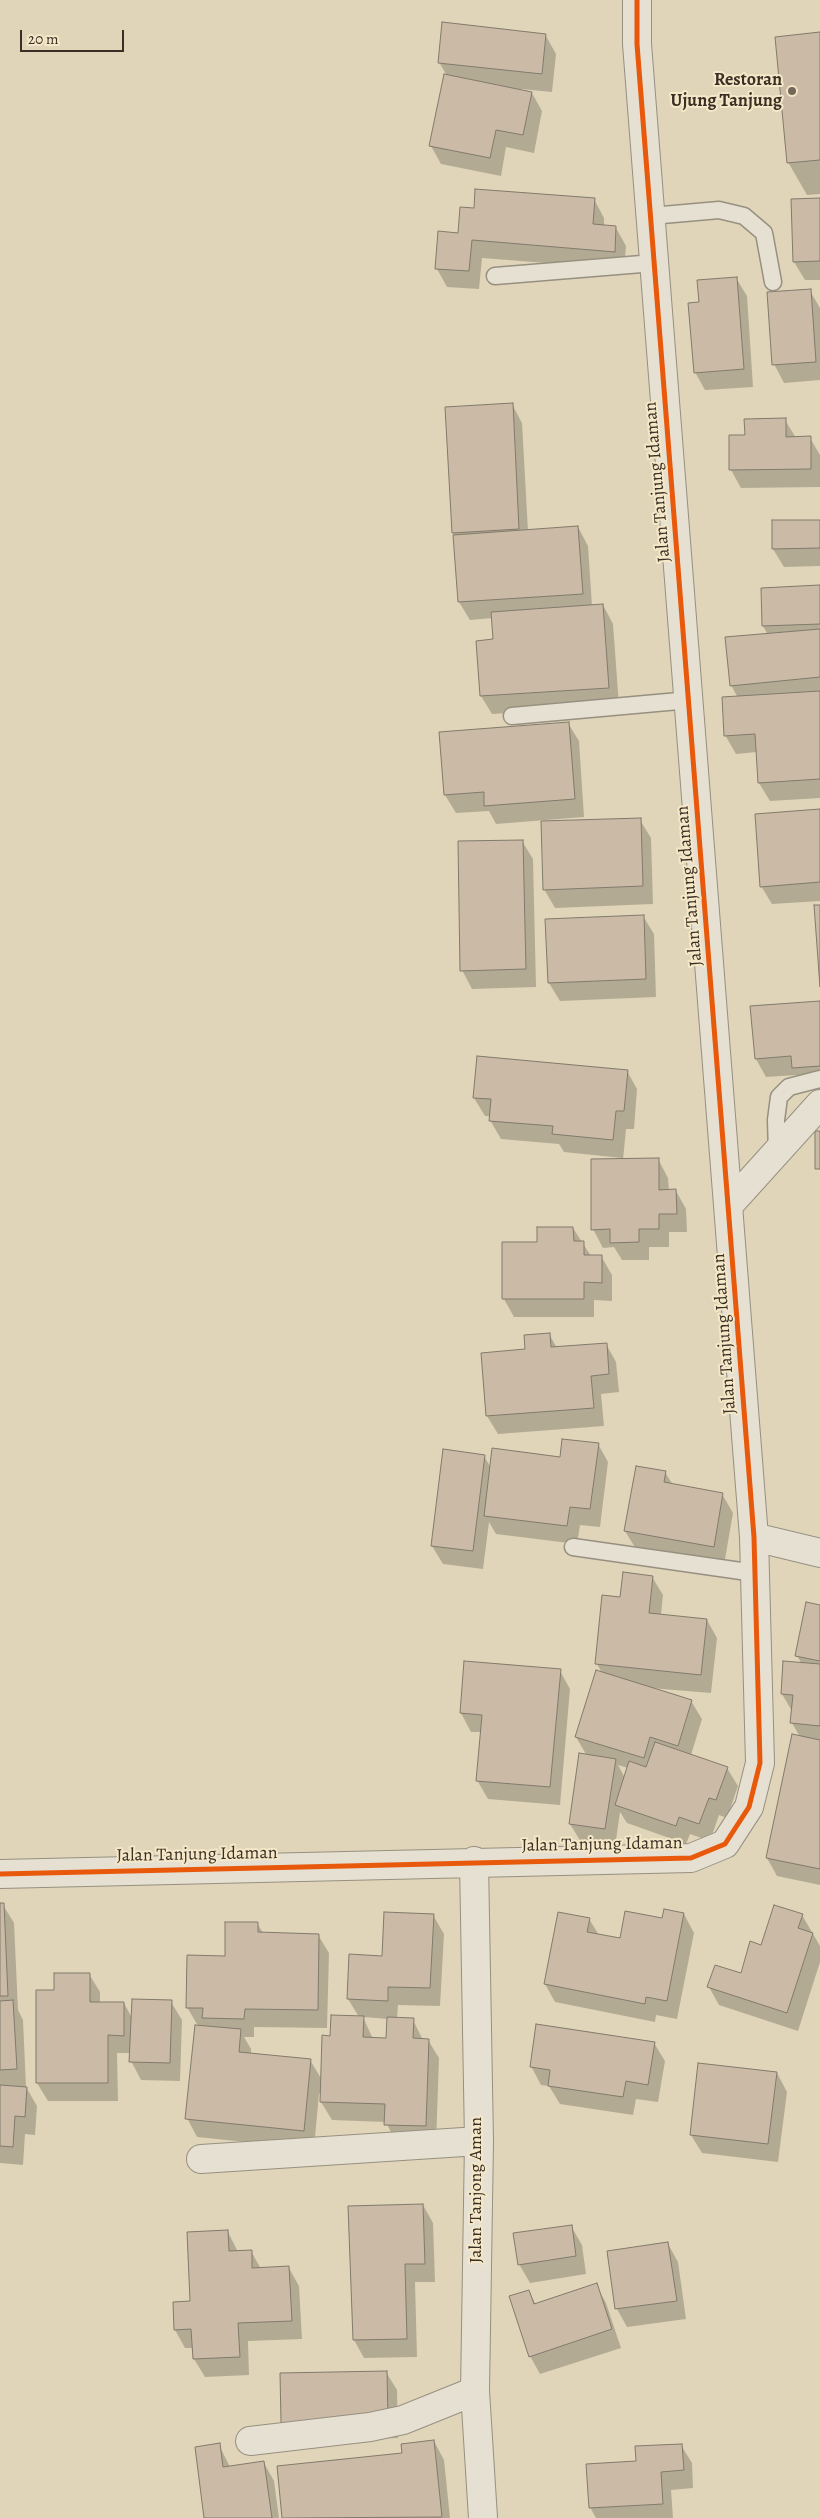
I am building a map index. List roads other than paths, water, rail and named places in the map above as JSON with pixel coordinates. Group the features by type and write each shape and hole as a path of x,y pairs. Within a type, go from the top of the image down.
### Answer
{"street":[{"name":"Jalan Tanjung Idaman","path":"0,1874 474,1861 691,1858 724,1844 749,1807 760,1762 754,1537 730,1205 637,44 637,0"},
{"path":"730,1205 820,1104"},
{"path":"754,1537 820,1553"},
{"name":"Jalan Tanjong Aman","path":"474,1861 479,2141 475,2391 484,2518"},
{"path":"201,2159 479,2141"},
{"path":"250,2441 370,2427 404,2420 475,2391"}],"lane":[{"path":"651,216 719,210 744,216 764,233 773,282"},
{"path":"495,276 654,263"},
{"path":"512,716 690,700"},
{"path":"777,1152 776,1120 779,1097 789,1087 820,1079"},
{"path":"573,1547 755,1573"}],"place":[{"name":"Restoran Ujung Tanjung","path":"792,91"}]}
